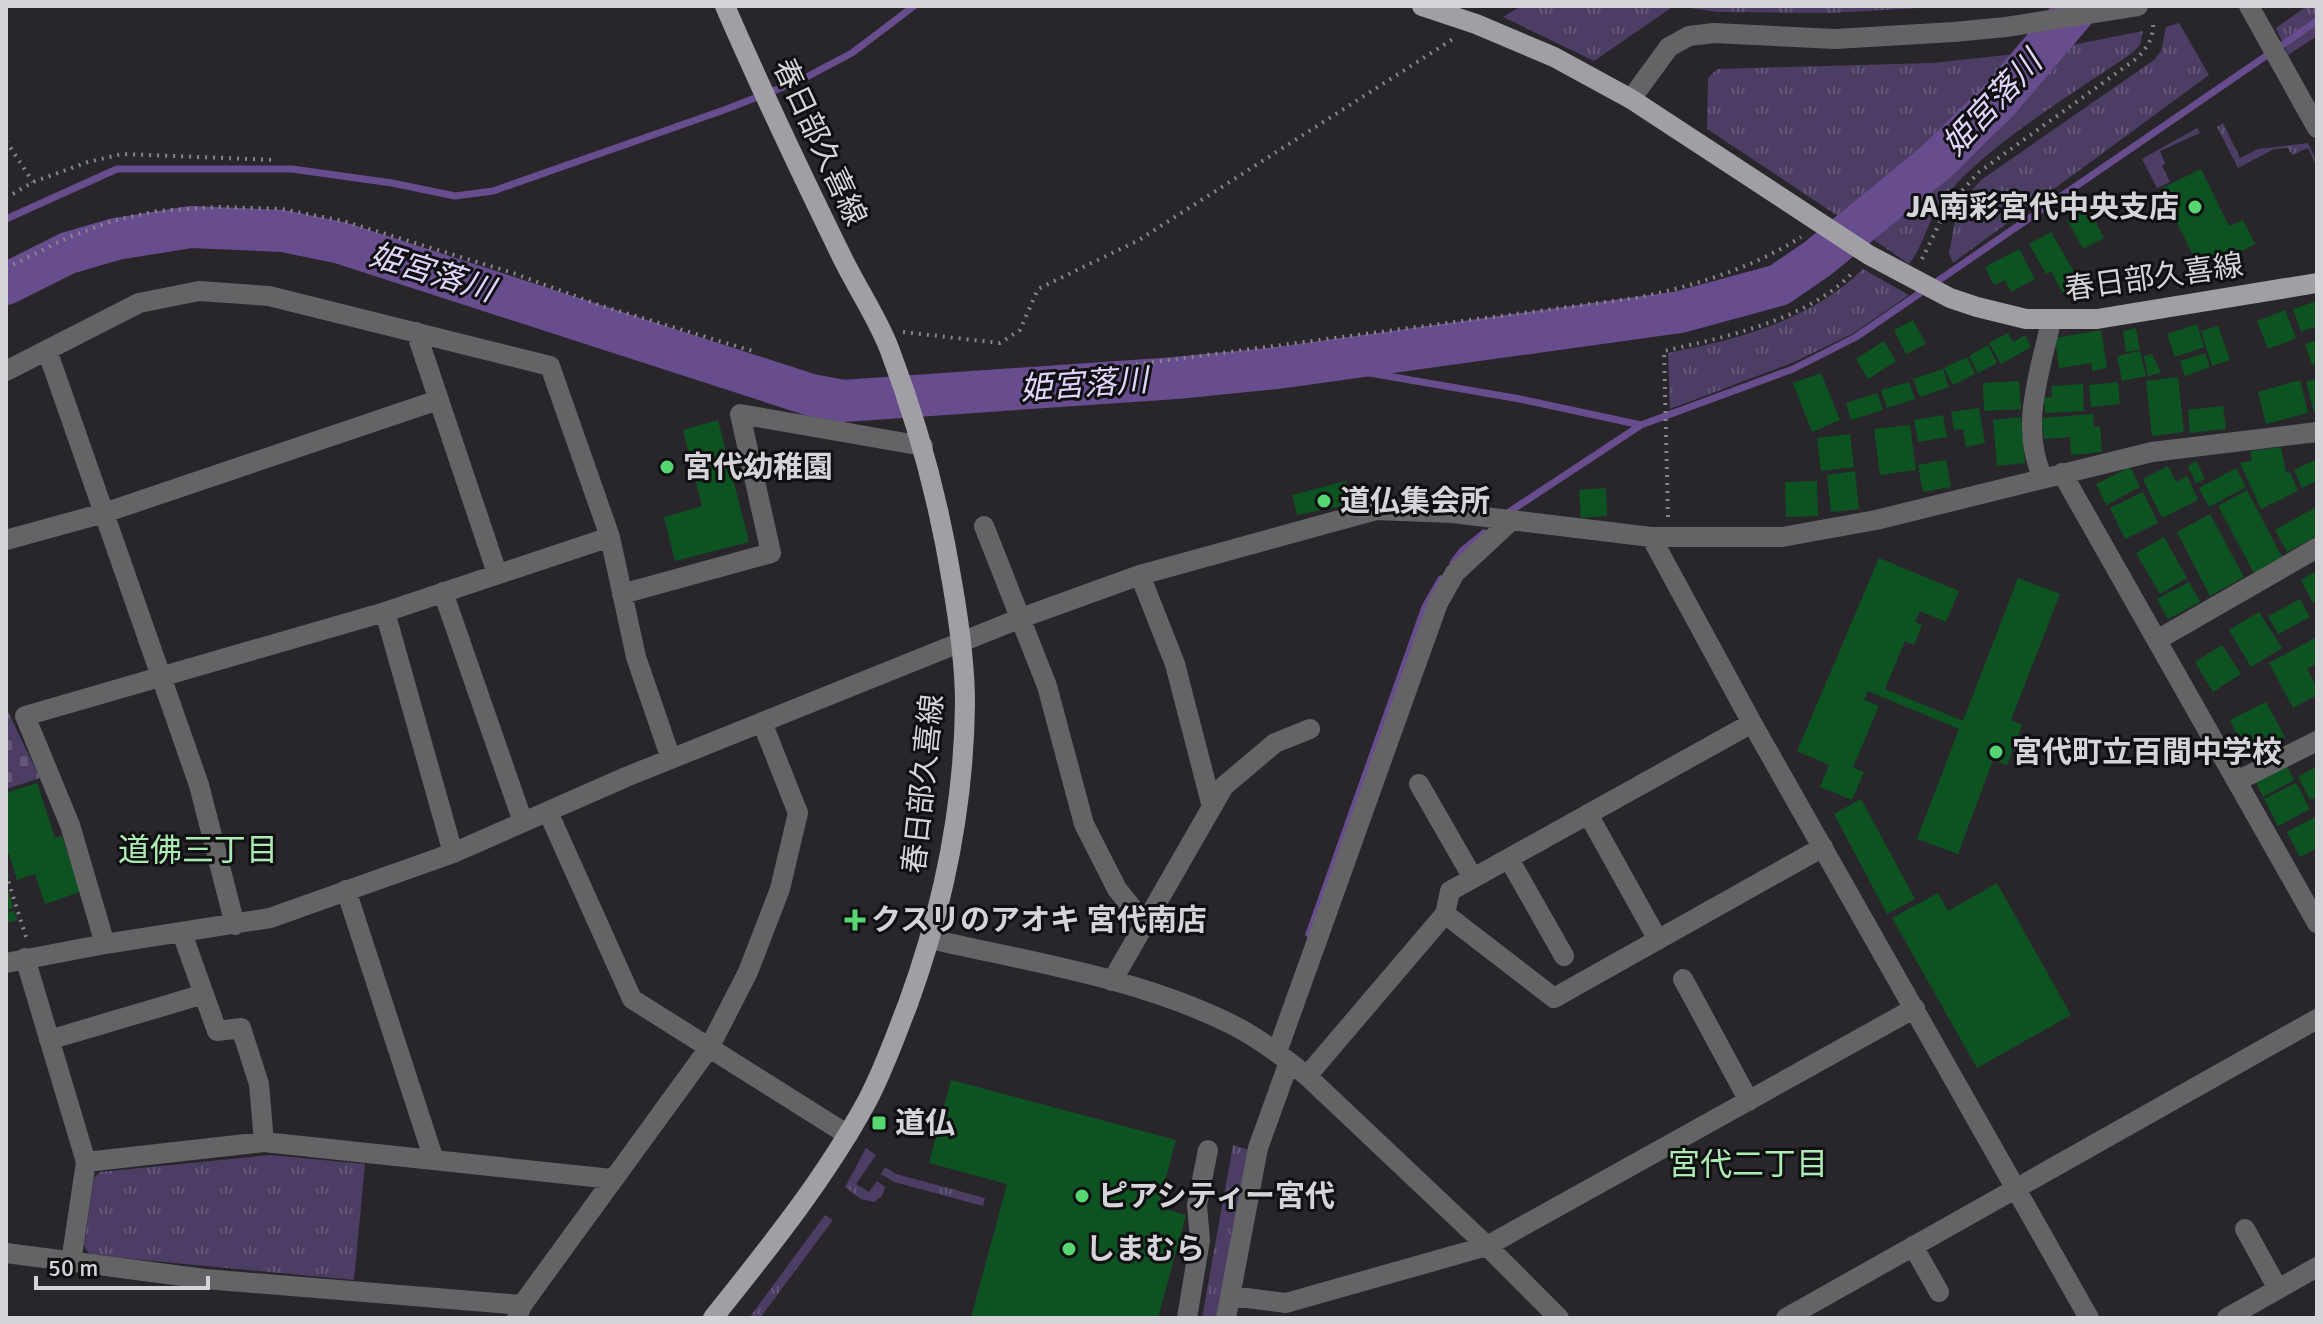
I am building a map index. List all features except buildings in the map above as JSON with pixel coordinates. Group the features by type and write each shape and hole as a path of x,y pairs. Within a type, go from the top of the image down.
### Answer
{"main road":[{"name":"春日部久喜線","path":"713,1318 815,1185 848,1135 893,1042 930,939 945,876 960,770 965,703 962,641 944,531 922,441 884,337 771,110 725,6"},
{"path":"1422,6 1476,24 1554,57 1631,99 1814,219"},
{"name":"春日部久喜線","path":"1814,219 1869,255 1950,298 2026,319 2097,319 2317,283"}],"street":[{"path":"2249,6 2317,128"},
{"path":"1631,99 1669,47 1689,36 1714,33 1835,39 1954,32 2141,11"},
{"path":"6,371 139,303 199,291 269,296 550,366 610,537 636,657 671,759"},
{"path":"2051,321 2030,418 2033,458 2053,475 2157,640 2317,923"},
{"path":"416,332 497,573"},
{"path":"47,350 199,785 235,925"},
{"path":"6,540 104,513 438,400"},
{"path":"622,594 771,553 740,414 922,441"},
{"path":"71,1262 86,1162 21,959 270,918 453,853 671,759 1021,618 1140,575 1376,510 1452,513 1660,537 1782,537 1876,520 2152,452 2317,432"},
{"path":"1226,1318 1258,1148 1283,1057 1438,603 1455,573 1512,520"},
{"path":"984,526 1047,686 1084,824 1117,889 1145,924"},
{"path":"105,944 70,825 25,716 385,612 610,537"},
{"path":"1660,537 1752,723 2089,1318"},
{"path":"2157,640 2317,548"},
{"path":"1140,575 1175,664 1212,807"},
{"path":"443,592 523,822"},
{"path":"385,612 453,853"},
{"path":"6,1253 205,1279 520,1312 612,1179 709,1048 748,972 780,889 798,813 762,722"},
{"path":"1307,1076 1445,914 1450,891 1752,723"},
{"path":"1112,981 1224,786 1275,743 1310,729"},
{"path":"2237,781 2317,741"},
{"path":"1419,784 1473,878"},
{"path":"548,812 632,999 848,1135"},
{"path":"1588,814 1658,940"},
{"path":"1445,914 1554,998 1823,847"},
{"path":"1509,859 1564,956"},
{"path":"346,890 434,1160"},
{"path":"182,933 217,1031 241,1028 259,1084 264,1142"},
{"path":"930,939 1112,981 1234,1025 1307,1076 1559,1318"},
{"path":"1683,979 1749,1101"},
{"path":"49,1040 204,994"},
{"path":"1231,1296 1286,1303 1487,1246 1915,1008"},
{"path":"1786,1318 2317,1019"},
{"path":"86,1162 264,1142 612,1179"},
{"path":"1187,1318 1200,1240 1197,1205 1208,1150"},
{"path":"2245,1229 2278,1289"},
{"path":"1913,1246 1939,1292"},
{"path":"2227,1318 2317,1267"}],"path":[{"path":"1907,277 1927,254 1948,206 1979,172 2147,48 2154,33 2141,11"},
{"path":"884,337 1000,343 1020,330 1038,289 1139,240 1476,24"},
{"path":"6,141 33,182"},
{"path":"6,198 33,182 88,162 122,154 276,160"},
{"path":"6,268 69,237 112,221 157,211 219,207 282,209 343,221 756,352"},
{"path":"1033,378 1636,298 1703,282 1737,269 1800,237 1814,219"},
{"path":"1660,537 1664,351 1732,336 1799,310 1845,281 1869,255"},
{"path":"6,874 21,959"}],"green space":[{"path":"1521,6 1674,6 1594,61 1503,17"},
{"path":"1678,6 1955,6 1831,13 1718,12"},
{"path":"2307,6 2317,6 2317,36 2288,55 2276,28"},
{"path":"2179,23 2209,75 1953,263 1949,253 1958,206 1981,180 2154,60 2161,51 2166,27"},
{"path":"2143,31 2140,45 2132,53 2006,140 1961,179 1938,206 1909,264 1865,234 1914,197 2067,46"},
{"path":"2025,53 1956,129 1899,179 1844,220 1707,129 1708,78 1717,69 1932,63"},
{"path":"2223,123 2240,158 2258,149 2308,143 2317,168 2308,148 2292,155 2288,148 2274,149 2238,168 2217,127"},
{"path":"2197,128 2200,133 2160,151 2165,163 2162,166 2170,182 2157,188 2142,159"},
{"path":"1863,269 1909,295 1854,333 1792,363 1670,409 1668,353 1746,334 1796,315 1842,287"},
{"path":"6,708 40,778 6,789"},
{"path":"1233,1145 1249,1150 1216,1318 1202,1318"},
{"path":"866,1148 876,1155 856,1184 869,1192 877,1181 885,1187 882,1196 874,1202 861,1199 845,1187"},
{"path":"270,1155 365,1164 354,1280 90,1255 84,1246 94,1178 100,1172"},
{"path":"885,1167 896,1174 985,1198 983,1206 894,1182 881,1174"},
{"path":"825,1215 833,1220 760,1318 749,1318"}],"waterway":[{"path":"6,219 117,169 292,169 392,183 455,196 493,191 801,80 852,53 914,6"},
{"name":"姫宮落川","path":"6,284 68,253 116,239 191,227 283,231 341,243 811,395 843,401 1277,368 1680,312 1779,285 1817,259 1937,161 1999,100 2079,6"},
{"path":"1312,363 1520,399 1641,425 1793,369 1856,337 2317,21"},
{"path":"1506,514 1641,425"},
{"path":"1453,563 1484,533"},
{"path":"1309,934 1425,607 1441,579"}],"place":[{"name":"JA南彩宮代中央支店","path":"2195,207"},
{"name":"宮代幼稚園","path":"667,467"},
{"name":"道仏集会所","path":"1324,501"},
{"name":"宮代町立百間中学校","path":"1996,752"},
{"name":"クスリのアオキ 宮代南店","path":"855,920"},
{"name":"道仏","path":"879,1123"},
{"name":"ピアシティー宮代","path":"1082,1196"},
{"name":"しまむら","path":"1069,1249"}],"district":[{"name":"道佛三丁目","path":"198,850"},
{"name":"宮代二丁目","path":"1748,1164"}]}
